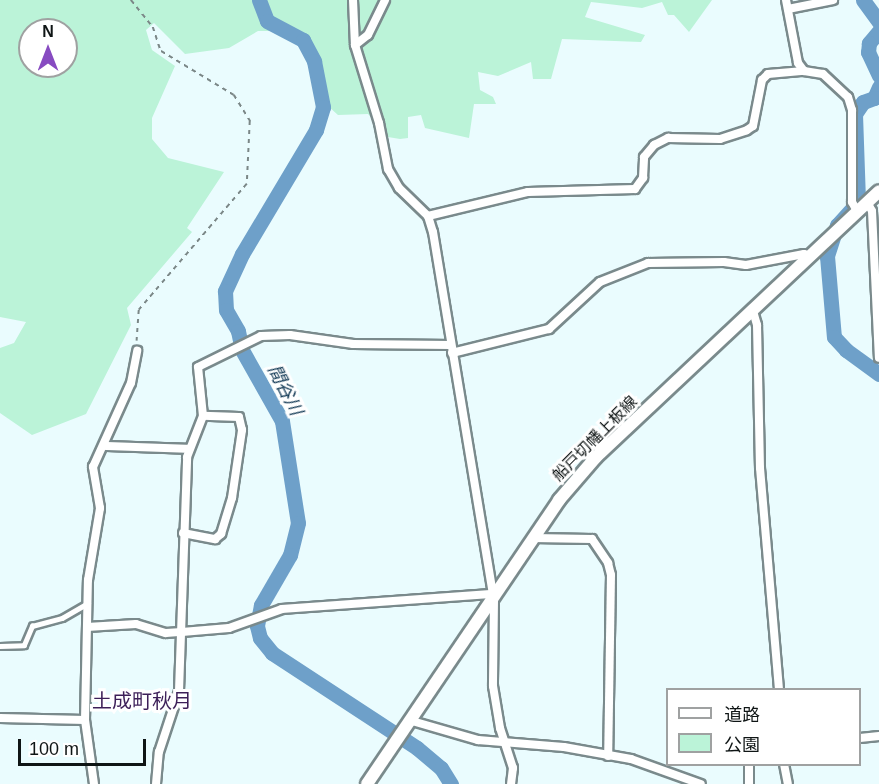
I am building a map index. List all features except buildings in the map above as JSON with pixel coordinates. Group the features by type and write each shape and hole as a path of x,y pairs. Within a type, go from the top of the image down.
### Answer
{"main road":[{"name":"船戸切幡上板線","path":"367,784 401,737 559,500 596,457 835,233 858,207 879,191"}],"street":[{"path":"353,0 355,45 388,169 399,188 428,216 493,597 493,686 513,768 511,784"},
{"path":"355,45 368,36 386,0"},
{"path":"804,71 798,63 787,5 833,0"},
{"path":"428,216 528,192 635,189 643,178 644,157 654,145 668,138 720,139 753,126 762,80 768,74 804,71 823,74 848,97 852,111 858,207 872,211 879,358"},
{"path":"156,784 159,752 179,691 183,533 189,449 198,435 203,416 198,367 241,343 290,335 353,344 451,349 549,329 600,282 648,263 724,262 746,265 804,254 810,256"},
{"path":"753,311 757,325 760,468 779,688"},
{"path":"94,784 85,720 92,544 100,508 93,467 133,377 137,351"},
{"path":"183,533 215,539 221,534 232,498 242,430 239,417 203,416"},
{"path":"104,446 131,450 189,449"},
{"path":"533,538 592,539 608,562 611,575 608,756"},
{"path":"87,627 136,624 166,633 182,632 229,628 282,609 493,597"},
{"path":"0,718 85,720"},
{"path":"412,720 456,736 608,756 675,774 701,784"},
{"path":"861,738 879,736"},
{"path":"749,766 749,784"},
{"path":"784,766 788,784"},
{"path":"675,774 676,784"}],"lane":[{"path":"0,646 24,645 32,626 62,618 88,603"}],"path":[{"path":"131,0 153,27 161,51 234,95 250,121 247,184 139,310 137,351"}],"green space":[{"path":"0,0 712,0 689,32 674,15 668,15 662,2 642,8 591,2 585,17 645,35 641,42 562,39 551,79 533,79 531,62 498,76 478,72 480,90 493,97 496,104 474,104 469,138 425,128 421,115 408,117 408,138 400,139 388,137 368,114 338,115 328,106 320,64 294,40 272,31 258,31 229,48 185,54 154,23 146,30 152,50 175,66 152,118 152,139 168,158 224,172 187,228 192,232 127,308 131,325 86,414 32,435 0,413 0,348 14,343 26,322 0,317"}],"waterway":[{"name":"間谷川","path":"259,0 267,21 303,40 314,61 323,107 316,130 242,254 225,291 226,310 238,331 242,350 282,421 298,523 290,555 261,605 257,626 260,638 272,653 417,748 441,768 451,784"},
{"path":"863,0 879,22"},
{"path":"879,31 869,43 868,52 879,76"},
{"path":"879,87 874,98 863,102 855,114 858,202 837,225 827,256 834,337 846,350 879,374"}],"district":[{"name":"土成町秋月","path":"142,701"}]}
